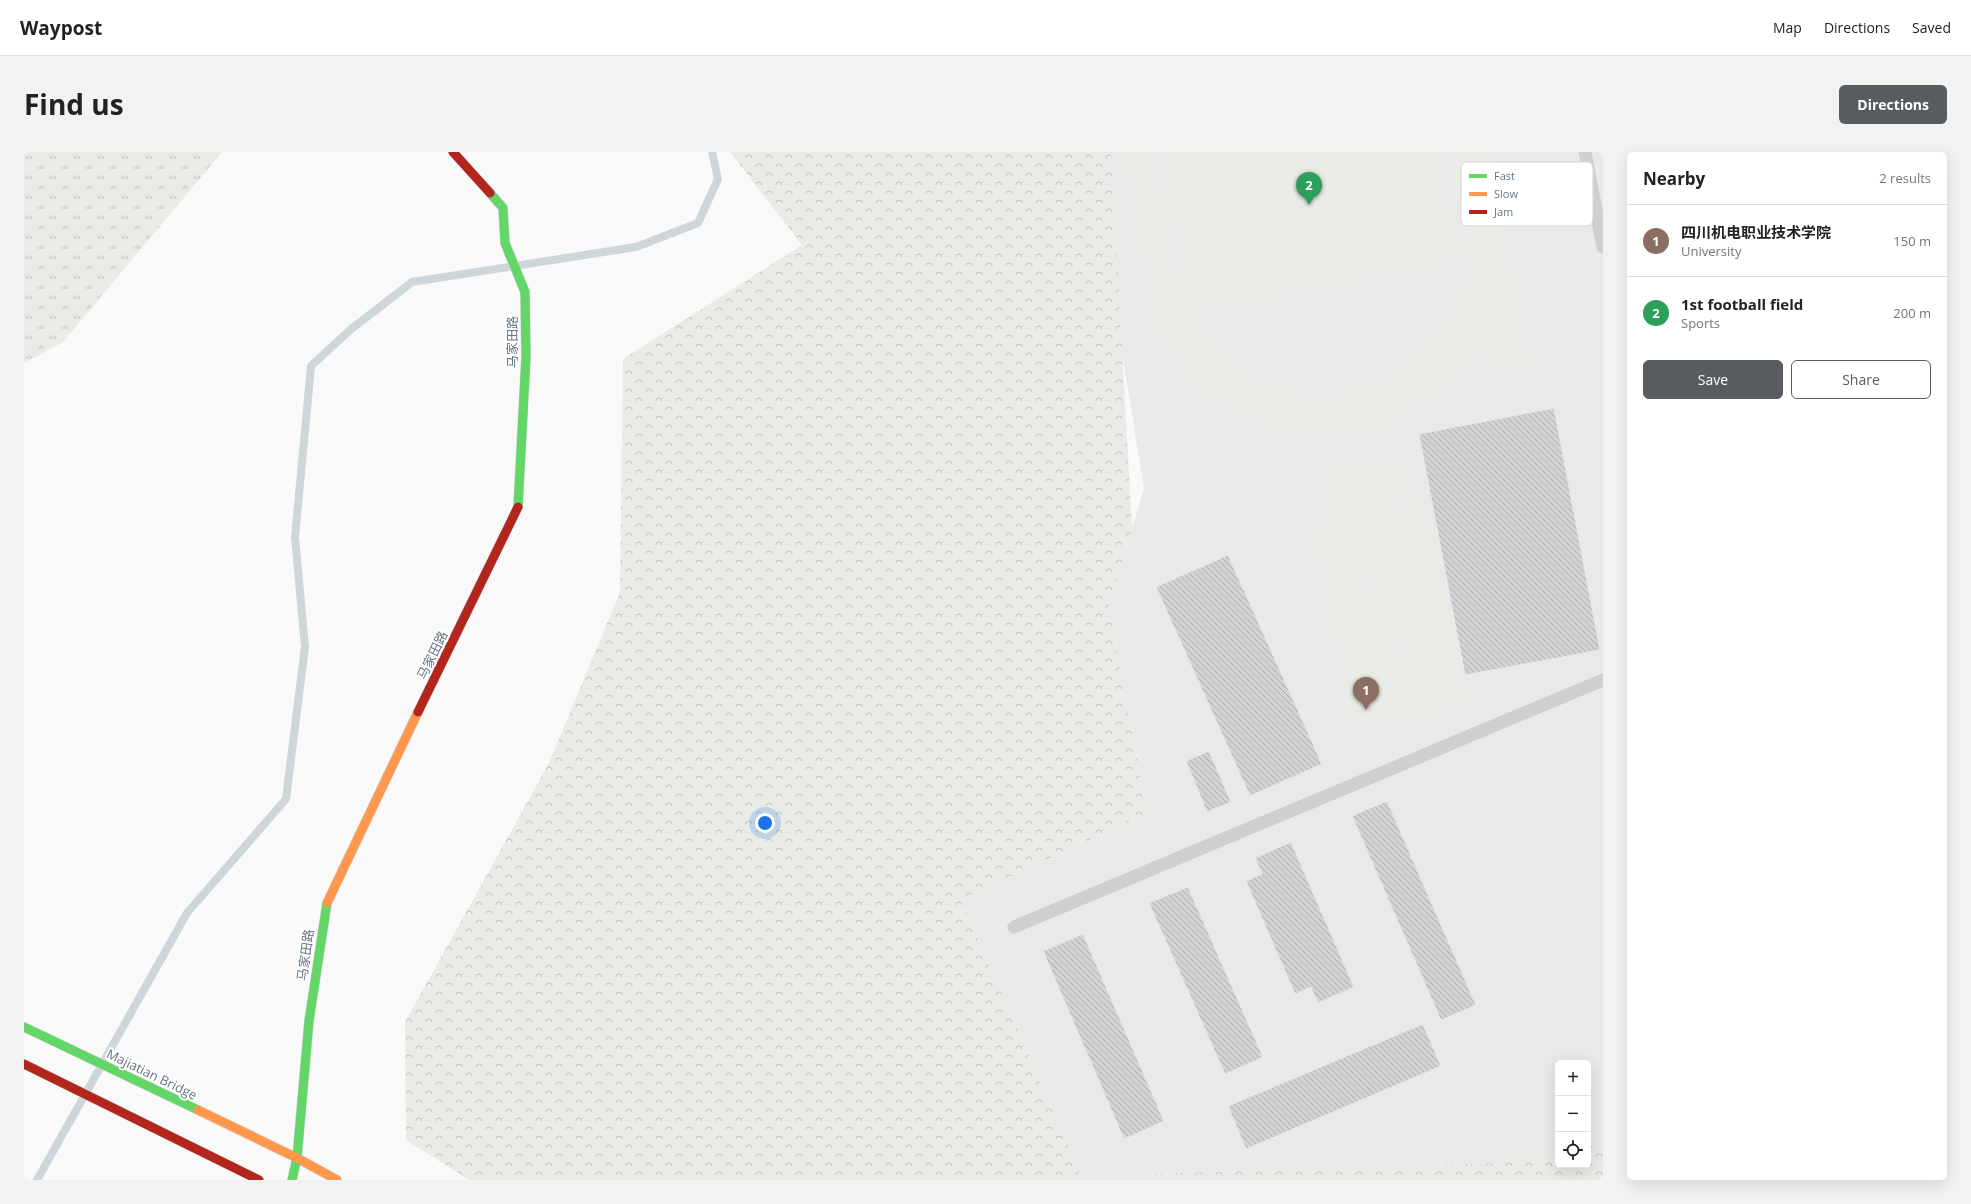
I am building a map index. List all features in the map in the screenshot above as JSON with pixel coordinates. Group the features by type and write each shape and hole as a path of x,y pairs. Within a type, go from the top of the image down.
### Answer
{"main road":[{"name":"马家田路","path":"292,1180 296,1158 309,1021 327,900 518,508 526,357 525,292 505,243 503,208 453,152"},
{"name":"Majiatian Bridge","path":"24,1027 268,1144 337,1180"},
{"path":"24,1064 259,1180"}],"lane":[{"path":"1585,152 1587,162"},
{"path":"1593,194 1603,246"},
{"path":"1014,927 1603,680"}],"shaded area":[{"path":"1089,152 1603,152 1603,1143 1591,1146 1591,1060 1555,1060 1555,1157 1536,1162 1081,1176 961,900 1147,813 1109,606 1144,488"}],"green space":[{"path":"24,152 222,152 63,342 24,363"},
{"path":"730,152 1111,152 1132,528 1109,606 1147,813 961,900 1081,1176 1536,1162 1555,1157 1555,1168 1591,1168 1591,1146 1603,1143 1603,1180 469,1180 406,1140 405,1022 549,763 620,592 623,359 802,245"},
{"path":"1121,152 1152,152 1179,289 1197,331 1227,365 1266,389 1316,399 1366,392 1410,368 1444,330 1463,283 1465,233 1464,226 1504,226 1531,363 1489,372 1481,335 1445,384 1394,418 1334,434 1273,428 1222,404 1181,366 1154,317"},
{"path":"1160,152 1438,152 1459,258 1191,310"},
{"path":"1449,152 1489,152 1491,162 1461,162 1461,213"},
{"path":"1402,460 1409,497 1335,512 1328,474"},
{"path":"1426,504 1438,565 1323,588 1311,527"},
{"path":"1441,573 1452,634 1337,656 1325,596"},
{"path":"1455,643 1467,704 1352,727 1340,666"}],"building":[{"path":"1554,408 1600,650 1465,675 1419,434"},
{"path":"1228,555 1322,764 1250,796 1156,587"},
{"path":"1209,751 1231,802 1207,812 1186,761"},
{"path":"1387,801 1476,1005 1441,1020 1352,816"},
{"path":"1291,842 1354,987 1318,1003 1311,987 1295,994 1246,881 1262,874 1255,858"},
{"path":"1188,887 1263,1057 1225,1074 1149,903"},
{"path":"1083,934 1164,1121 1124,1139 1043,951"},
{"path":"1423,1024 1441,1066 1246,1149 1228,1106"}],"waterway":[{"path":"37,1180 187,913 286,799 305,647 295,537 311,366 350,330 412,282 636,247 698,223 718,179 712,152"}],"traffic: fast":[{"path":"490,193 503,208 505,243 525,292 526,357 518,507"},
{"path":"292,1180 297,1158 309,1021 327,903"},
{"path":"24,1027 198,1110"}],"traffic: slow":[{"path":"327,903 418,712"},
{"path":"198,1110 297,1158 337,1180"}],"traffic: jam":[{"path":"453,152 490,193"},
{"path":"418,712 518,507"},
{"path":"24,1064 259,1180"}],"place":[{"name":"1st football field","path":"1309,205"},
{"name":"四川机电职业技术学院","path":"1366,710"}]}
